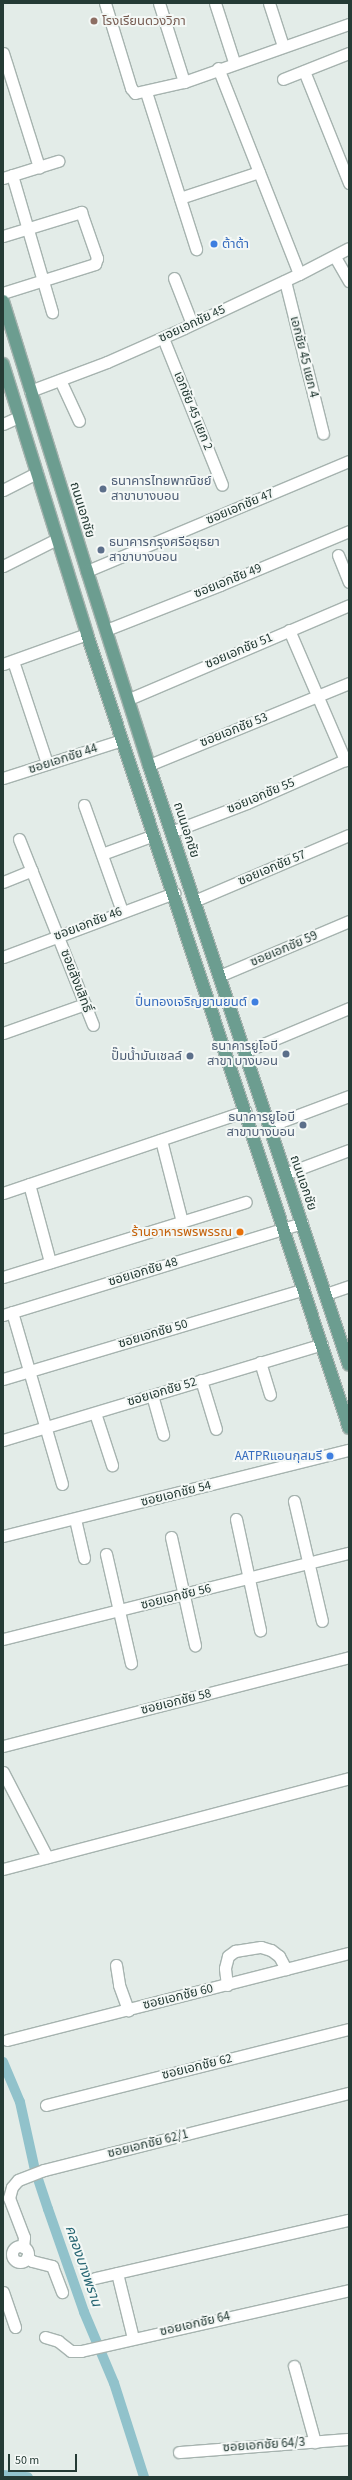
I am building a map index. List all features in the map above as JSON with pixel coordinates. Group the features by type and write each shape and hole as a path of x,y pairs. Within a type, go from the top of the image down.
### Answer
{"main road":[{"name":"ถนนเอกชัย","path":"3,301 86,572 349,1365"},
{"path":"3,364 57,539 122,740 174,893 349,1428"},
{"path":"122,740 140,734"}],"street":[{"path":"105,3 131,88 135,93 146,92 184,82 234,62 349,24"},
{"path":"159,3 184,82"},
{"path":"215,3 234,62"},
{"path":"269,3 283,46"},
{"path":"3,53 39,167"},
{"path":"283,79 349,53"},
{"path":"218,68 299,274"},
{"path":"304,71 349,183"},
{"path":"146,92 196,249"},
{"path":"52,312 27,228 7,176 58,161"},
{"path":"180,198 259,172"},
{"path":"3,236 81,212 97,261 95,264 3,293"},
{"name":"ซอยเอกชัย 45","path":"30,391 163,338 335,257 349,248"},
{"path":"335,257 349,281"},
{"path":"174,278 192,324"},
{"name":"เอกชัย 45 แยก 4","path":"285,281 323,433"},
{"name":"เอกชัย 45 แยก 2","path":"163,338 222,485"},
{"path":"60,380 79,420"},
{"path":"3,424 19,417"},
{"name":"ซอยเอกชัย 47","path":"86,572 349,460"},
{"path":"3,490 37,473"},
{"name":"ซอยเอกชัย 49","path":"106,630 220,585 349,531"},
{"path":"3,566 57,539"},
{"path":"338,555 349,582"},
{"name":"ซอยเอกชัย 51","path":"129,699 349,605"},
{"path":"289,630 347,759"},
{"path":"47,763 8,663 88,634"},
{"name":"ซอยเอกชัย 53","path":"149,765 349,683"},
{"name":"ซอยเอกชัย 44","path":"3,778 122,740"},
{"name":"ซอยเอกชัย 55","path":"171,832 247,803 347,759"},
{"path":"84,805 122,911"},
{"path":"102,854 154,835"},
{"name":"ซอยเอกชัย 57","path":"194,901 349,836"},
{"name":"ซอยสังขสิทธิ์","path":"19,839 93,1026"},
{"path":"3,882 32,870"},
{"name":"ซอยเอกชัย 46","path":"3,957 122,911 174,893"},
{"name":"ซอยเอกชัย 59","path":"219,976 349,921"},
{"path":"3,1033 85,1004"},
{"path":"244,1052 349,1008"},
{"path":"269,1126 349,1096"},
{"path":"3,1193 245,1111"},
{"path":"161,1140 182,1222"},
{"path":"285,1174 349,1150"},
{"path":"29,1184 50,1262"},
{"path":"3,1277 246,1202"},
{"name":"ซอยเอกชัย 48","path":"8,1314 302,1223"},
{"path":"326,1294 349,1286"},
{"name":"ซอยเอกชัย 50","path":"3,1379 304,1289"},
{"path":"8,1314 30,1371 62,1484"},
{"name":"ซอยเอกชัย 52","path":"3,1440 322,1344"},
{"path":"260,1362 270,1395"},
{"path":"201,1380 216,1429"},
{"path":"152,1395 163,1434"},
{"path":"95,1413 112,1465"},
{"name":"ซอยเอกชัย 54","path":"3,1536 349,1450"},
{"path":"294,1500 322,1621"},
{"path":"75,1519 84,1558"},
{"path":"236,1519 247,1578 260,1630"},
{"path":"171,1537 195,1645"},
{"name":"ซอยเอกชัย 56","path":"3,1639 183,1596 247,1578 349,1553"},
{"path":"106,1554 131,1663"},
{"name":"ซอยเอกชัย 58","path":"3,1746 349,1657"},
{"path":"3,1772 47,1857"},
{"path":"3,1869 349,1778"},
{"path":"227,1985 225,1968 228,1956 235,1951 261,1947 272,1950 279,1956 286,1969"},
{"name":"ซอยเอกชัย 60","path":"7,2040 349,1953"},
{"path":"116,1965 119,1985 128,2010"},
{"name":"ซอยเอกชัย 62","path":"46,2105 349,2029"},
{"name":"ซอยเอกชัย 62/1","path":"25,2252 24,2237 9,2198 12,2186 18,2180 44,2170 349,2093"},
{"path":"95,2278 349,2220"},
{"path":"8,2258 15,2248 25,2252 32,2261 52,2266 62,2292"},
{"path":"117,2273 133,2338"},
{"name":"ซอยเอกชัย 64","path":"46,2337 58,2341 71,2351 82,2352 133,2338 349,2290"},
{"path":"3,2292 15,2326"},
{"path":"294,2366 315,2442"},
{"name":"ซอยเอกชัย 64/3","path":"179,2452 349,2439"}],"waterway":[{"name":"คลองบางพราน","path":"3,2062 20,2102 35,2170 48,2209 84,2312 114,2383 144,2477"},
{"path":"3,2475 28,2477"}],"place":[{"name":"โรงเรียนดวงวิภา","path":"94,21"},
{"name":"ต้าต้า","path":"214,244"},
{"name":"ธนาคารไทยพาณิชย์ สาขาบางบอน","path":"103,489"},
{"name":"ธนาคารกรุงศรีอยุธยา สาขาบางบอน","path":"101,550"},
{"name":"ปิ่นทองเจริญยานยนต์","path":"255,1002"},
{"name":"ธนาคารยูโอบี สาขา บางบอน","path":"286,1054"},
{"name":"ปั๊มน้ำมันเชลล์","path":"190,1056"},
{"name":"ธนาคารยูโอบี สาขาบางบอน","path":"303,1125"},
{"name":"ร้านอาหารพรพรรณ","path":"240,1232"},
{"name":"AATPRแอนกุสมรี","path":"330,1456"}]}
